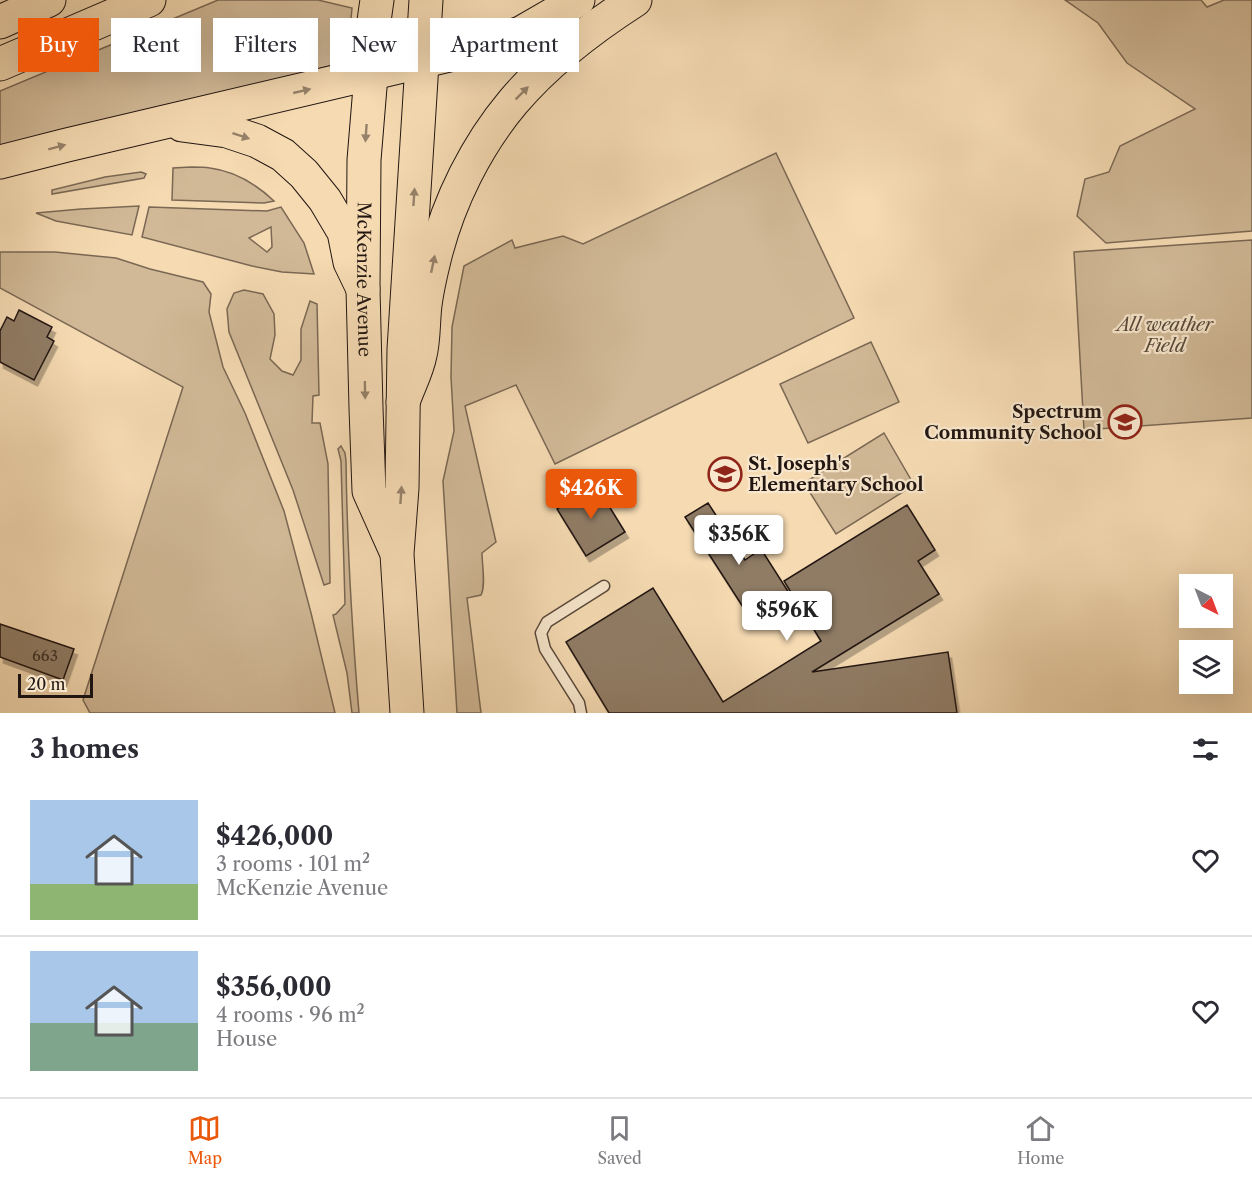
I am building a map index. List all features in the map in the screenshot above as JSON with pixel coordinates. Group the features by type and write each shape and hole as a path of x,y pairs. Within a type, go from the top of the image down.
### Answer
{"main road":[{"path":"0,22 49,0"},
{"path":"0,64 149,0"},
{"name":"McKenzie Avenue","path":"377,0 372,35 364,160 363,289 369,491 397,554"},
{"name":"McKenzie Avenue","path":"407,713 397,554 402,488 404,349 426,0"},
{"path":"0,162 458,53 521,33 578,0"},
{"path":"403,402 420,355 425,302 434,257 446,219 463,179 486,139 513,102 547,67 585,34 635,0"},
{"path":"163,123 227,131 257,141 283,155 304,174 325,200 344,232 350,262 363,289"}],"lane":[{"path":"581,713 579,704 545,649 541,633 547,622 604,586"}],"green space":[{"path":"218,0 318,0 352,8 351,18 330,18 330,66 318,69 318,18 213,18 213,72 306,72 144,110 0,150 0,91 46,72 99,72 99,50 111,45 111,72 201,72 201,18 175,18"},
{"path":"1065,0 1201,0 1207,7 1224,0 1252,0 1252,231 1106,243 1077,216 1085,179 1109,172 1120,146 1195,109 1127,63 1098,23"},
{"path":"776,153 854,318 555,464 516,385 465,406 496,542 482,553 484,580 481,595 467,598 481,713 457,713 443,481 454,431 451,377 452,327 464,266 512,240 515,248 563,236 583,244"},
{"path":"205,167 236,176 253,184 274,201 264,203 172,200 173,168"},
{"path":"141,172 146,174 144,178 52,194 52,190 105,177"},
{"path":"139,206 132,235 56,221 36,213 81,209"},
{"path":"149,207 267,211 281,207 304,243 314,274 282,272 252,266 142,237","holes":["271,227 272,247 267,252 249,238"]},
{"name":"All weather Field","path":"1252,240 1252,418 1084,430 1074,252"},
{"path":"0,252 55,252 116,258 203,282 211,294 209,312 223,367 245,413 284,511 335,713 90,713 83,700 183,387 0,288"},
{"path":"244,290 263,294 274,314 275,335 270,359 282,371 293,375 301,360 301,329 310,301 317,304 319,395 313,396 312,423 320,423 328,464 330,583 324,585 293,490 229,332 227,309 234,293"},
{"path":"871,342 899,402 808,443 780,384"},
{"path":"884,433 914,485 836,534 804,483"},
{"path":"341,446 346,461 350,587 359,713 352,713 347,673 333,615 345,604 341,461 338,449"}],"building":[{"path":"19,310 52,327 47,337 54,341 34,380 0,362 0,331 7,317 14,321"},
{"path":"596,485 625,532 586,556 557,509"},
{"path":"708,503 745,560 761,549 791,596 752,621 685,517"},
{"path":"907,505 935,550 918,561 939,594 812,672 948,652 957,713 609,713 566,642 653,588 723,702 821,641 784,581"},
{"path":"0,624 74,649 63,680 0,657"}],"place":[{"name":"Spectrum Community School","path":"1125,422"},
{"name":"St. Joseph's Elementary School","path":"725,474"}]}
